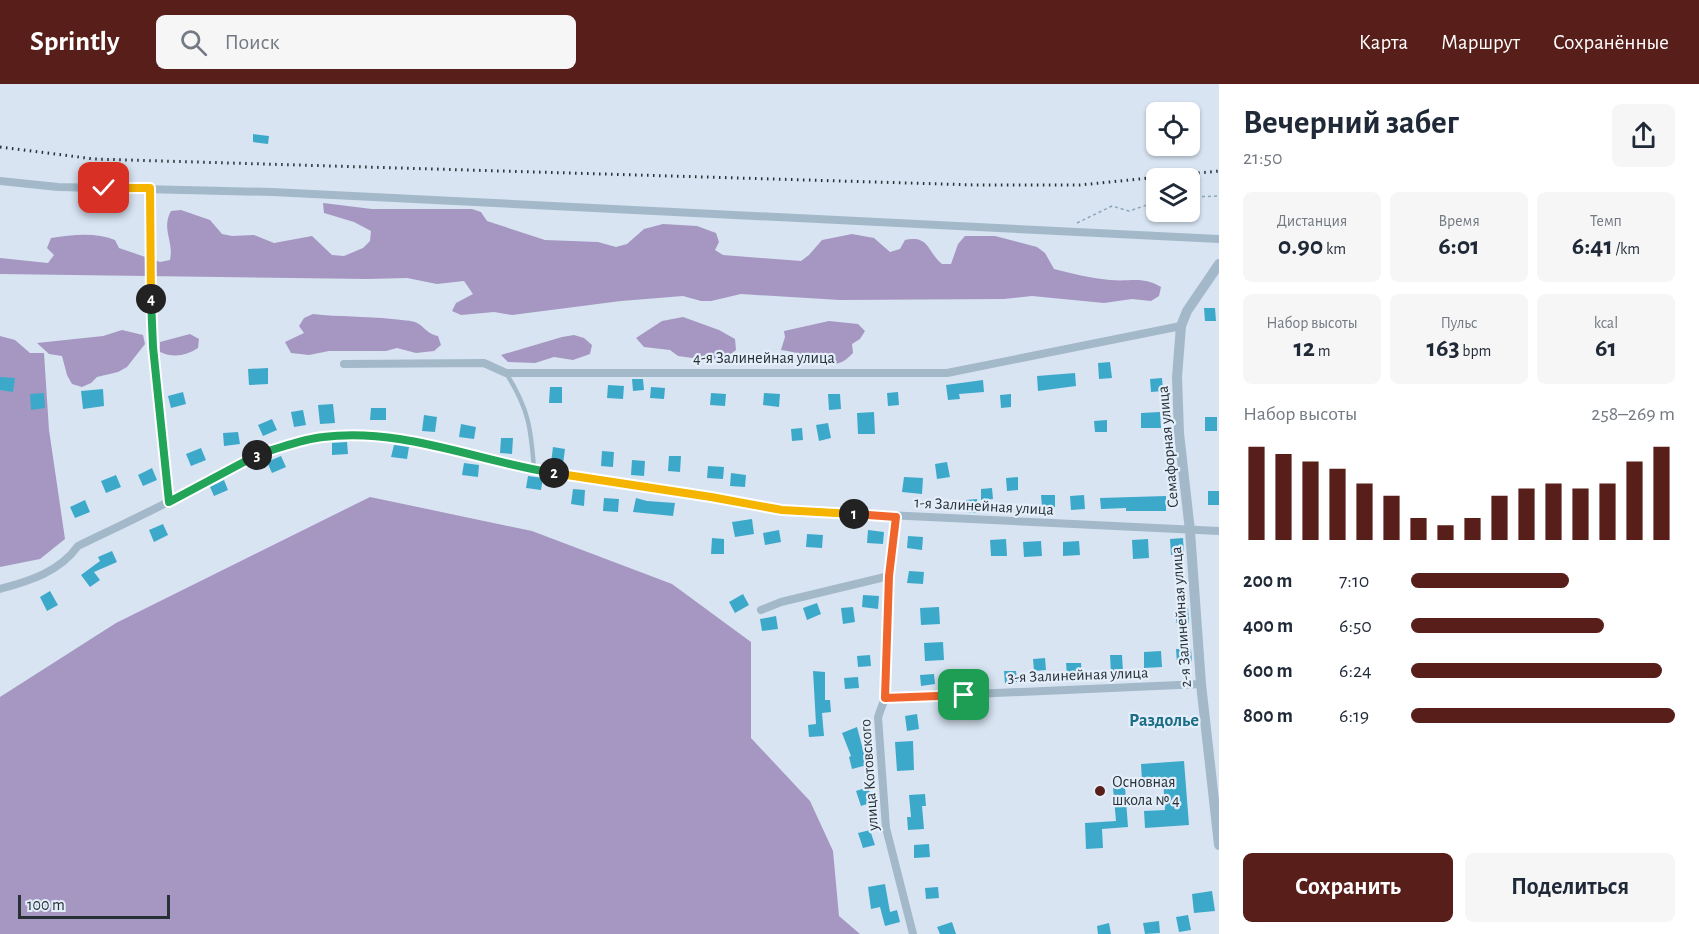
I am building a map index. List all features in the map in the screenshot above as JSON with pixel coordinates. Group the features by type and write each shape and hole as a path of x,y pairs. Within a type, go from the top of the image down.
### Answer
{"street":[{"path":"0,181 58,188 150,188 283,193 1219,239"},
{"name":"Семафорная улица","path":"1190,531 1179,434 1177,377 1181,326 1187,311 1219,264"},
{"name":"4-я Залинейная улица","path":"344,364 484,363 506,373 947,373 1181,326"},
{"name":"1-я Залинейная улица","path":"0,589 46,574 69,558 78,546 265,452 321,437 370,435 442,447 534,470 782,510 1219,531"},
{"name":"улица Котовского","path":"896,517 889,576 885,698 878,717 886,828 914,934"},
{"name":"2-я Залинейная улица","path":"1190,531 1201,684 1219,845"},
{"path":"761,610 781,602 889,576"},
{"name":"3-я Залинейная улица","path":"885,698 1201,684"}],"lane":[{"path":"506,373 521,396 530,423 534,470"}],"path":[{"path":"150,188 153,347 169,502"},
{"path":"1200,197 1219,196"},
{"path":"1064,232 1083,219 1112,206 1130,211 1146,205"}],"shaded area":[{"path":"323,203 372,209 472,209 481,212 487,221 545,240 598,242 616,247 627,244 644,229 663,224 697,226 716,233 719,242 715,250 723,255 801,261 822,240 852,234 874,238 890,252 900,249 905,240 919,240 924,242 942,264 951,264 958,244 965,236 995,236 1037,247 1045,253 1054,269 1103,279 1142,280 1161,287 1159,296 1151,301 1132,299 1104,303 1032,296 1004,299 840,300 741,294 711,301 683,296 621,301 512,315 494,312 461,315 452,311 456,303 473,294 464,281 437,284 407,278 0,274 0,258 48,263 54,255 47,248 51,238 75,235 107,237 115,240 119,248 160,262 170,260 168,217 171,211 181,210 210,220 222,234 232,236 254,235 274,243 312,236 332,255 344,256 363,248 370,241 371,231 354,222 324,213"},
{"path":"313,314 412,321 438,336 441,345 434,351 416,353 397,348 386,351 329,351 309,355 291,353 285,342 304,333 299,326 304,318"},
{"path":"683,317 719,330 735,339 736,350 728,356 707,360 678,356 670,350 644,347 636,338 662,321"},
{"path":"829,321 858,324 865,331 860,339 852,344 853,353 840,363 827,364 798,353 781,350 785,337 784,331"},
{"path":"122,330 143,335 145,344 127,367 118,372 97,377 82,387 72,384 62,356 49,354 37,343 103,336"},
{"path":"190,334 199,339 198,348 179,355 160,352 160,342"},
{"path":"574,335 584,338 592,345 590,354 573,360 554,357 535,363 508,362 501,355 562,337"},
{"path":"0,336 15,340 30,353 44,353 49,430 65,539 40,559 0,567"},
{"path":"370,497 532,531 672,584 751,642 751,738 810,801 833,851 839,916 860,934 0,934 0,697 116,623"}],"building":[{"path":"253,134 269,136 268,144 253,142"},
{"path":"1204,308 1215,308 1216,321 1205,321"},
{"path":"1110,362 1112,378 1099,379 1098,363"},
{"path":"268,368 268,384 249,385 248,369"},
{"path":"1075,373 1076,386 1038,391 1037,376"},
{"path":"0,377 15,378 13,392 0,390"},
{"path":"1162,378 1163,391 1151,392 1150,379"},
{"path":"632,379 643,379 644,390 633,391"},
{"path":"983,380 984,392 959,394 960,399 948,400 946,385"},
{"path":"608,385 624,386 623,399 607,398"},
{"path":"550,387 562,387 562,403 549,403"},
{"path":"651,387 665,388 664,399 650,398"},
{"path":"103,389 104,406 83,409 81,391"},
{"path":"183,392 186,404 171,408 168,396"},
{"path":"898,392 899,405 888,406 887,393"},
{"path":"44,393 45,408 31,410 30,394"},
{"path":"711,393 726,394 725,406 710,405"},
{"path":"764,393 780,394 779,407 763,405"},
{"path":"828,394 840,394 841,409 829,410"},
{"path":"1011,394 1011,407 1001,408 1000,395"},
{"path":"333,404 335,423 320,424 318,405"},
{"path":"371,408 386,408 386,420 370,420"},
{"path":"303,410 306,425 294,427 291,412"},
{"path":"874,412 875,434 858,434 857,413"},
{"path":"1160,412 1161,428 1141,428 1141,413"},
{"path":"424,415 437,417 435,432 422,431"},
{"path":"1205,417 1217,417 1217,431 1205,431"},
{"path":"272,419 277,430 263,436 258,425"},
{"path":"1107,420 1107,432 1095,432 1094,421"},
{"path":"828,423 831,438 819,441 816,425"},
{"path":"461,424 476,427 474,439 459,437"},
{"path":"802,428 803,440 792,441 791,429"},
{"path":"238,432 240,444 224,446 223,433"},
{"path":"501,438 513,438 512,454 500,453"},
{"path":"347,442 348,454 332,455 332,443"},
{"path":"394,445 409,447 407,459 391,457"},
{"path":"553,447 565,449 563,464 551,463"},
{"path":"201,448 206,460 191,466 186,454"},
{"path":"602,451 614,452 613,467 601,466"},
{"path":"281,456 286,467 272,473 267,462"},
{"path":"669,456 681,456 680,472 668,471"},
{"path":"632,460 645,461 644,476 631,475"},
{"path":"947,462 950,477 937,479 935,464"},
{"path":"464,463 479,465 478,477 462,475"},
{"path":"708,466 724,467 723,479 707,478"},
{"path":"152,468 157,480 143,486 138,475"},
{"path":"731,473 746,475 745,487 730,486"},
{"path":"116,475 121,487 106,493 101,481"},
{"path":"528,476 543,478 541,490 526,488"},
{"path":"904,477 923,478 922,494 902,492"},
{"path":"1018,477 1018,490 1007,491 1006,478"},
{"path":"224,480 228,490 214,496 210,487"},
{"path":"992,488 993,499 981,500 981,489"},
{"path":"573,489 585,490 584,506 571,504"},
{"path":"1208,491 1219,491 1219,505 1208,505"},
{"path":"1041,495 1055,495 1055,507 1042,508"},
{"path":"1084,495 1085,509 1071,510 1070,496"},
{"path":"1166,496 1166,511 1101,509 1100,498"},
{"path":"604,498 619,499 618,512 603,511"},
{"path":"636,498 675,503 673,516 633,512"},
{"path":"977,499 978,513 966,512 966,500"},
{"path":"85,500 90,512 75,518 70,507"},
{"path":"752,519 754,534 735,537 732,522"},
{"path":"163,524 168,535 154,542 149,530"},
{"path":"779,530 781,542 765,545 763,533"},
{"path":"868,530 884,532 883,544 867,543"},
{"path":"807,534 823,535 822,548 806,547"},
{"path":"908,536 923,537 922,550 907,548"},
{"path":"712,538 724,539 724,554 711,554"},
{"path":"1183,538 1184,554 1171,555 1170,539"},
{"path":"1006,539 1007,556 991,556 990,540"},
{"path":"1148,539 1149,558 1133,559 1132,540"},
{"path":"1041,541 1042,556 1024,557 1023,542"},
{"path":"1079,541 1080,555 1063,556 1063,542"},
{"path":"112,551 117,562 94,572 100,580 90,587 81,575 100,561 98,557"},
{"path":"909,571 924,572 923,584 907,583"},
{"path":"50,591 58,605 47,611 40,597"},
{"path":"743,594 749,605 735,613 729,602"},
{"path":"863,595 879,596 878,609 862,607"},
{"path":"817,603 821,614 807,620 803,608"},
{"path":"853,607 855,622 843,624 841,608"},
{"path":"939,607 940,624 921,625 920,608"},
{"path":"1188,608 1189,623 1176,623 1176,609"},
{"path":"776,616 778,629 762,631 760,619"},
{"path":"943,642 944,660 925,661 924,643"},
{"path":"1176,649 1191,649 1192,662 1177,663"},
{"path":"1161,651 1162,667 1144,668 1144,652"},
{"path":"870,655 871,666 858,667 857,656"},
{"path":"1110,655 1122,655 1123,672 1111,673"},
{"path":"1045,658 1046,670 1034,671 1033,659"},
{"path":"1066,663 1081,663 1082,675 1067,676"},
{"path":"813,671 825,672 825,700 830,700 831,712 822,713 824,736 809,737 808,725 816,724"},
{"path":"1004,671 1016,671 1017,682 1005,683"},
{"path":"934,674 935,684 921,686 920,675"},
{"path":"858,677 859,688 845,689 844,678"},
{"path":"917,714 919,729 907,731 905,716"},
{"path":"857,727 867,765 852,769 849,757 851,756 842,733"},
{"path":"913,741 914,770 897,771 895,742"},
{"path":"1184,761 1189,825 1145,828 1144,811 1165,810 1163,779 1142,781 1141,764"},
{"path":"868,787 873,802 861,806 856,791"},
{"path":"1125,787 1128,827 1102,829 1103,848 1086,849 1085,823 1116,821 1113,788"},
{"path":"925,794 926,806 922,806 924,829 908,830 907,817 911,817 909,795"},
{"path":"870,830 875,845 863,848 858,833"},
{"path":"929,844 930,857 914,858 914,845"},
{"path":"885,884 890,912 897,910 900,922 885,926 880,907 871,909 868,887"},
{"path":"938,887 939,898 926,899 925,888"},
{"path":"1212,891 1215,911 1194,913 1192,894"},
{"path":"1188,915 1191,930 1179,932 1176,917"},
{"path":"1159,921 1160,933 1145,934 1143,923"},
{"path":"952,922 956,934 940,934 937,927"},
{"path":"1109,923 1111,934 1098,934 1097,926"}],"railway":[{"path":"0,147 94,159 976,185 1080,185 1219,171"}],"place":[{"name":"Основная школа № 4","path":"1100,791"}],"district":[{"name":"Раздолье","path":"1164,721"}],"route":[{"path":"104,188 150,188 153,347 169,502 265,452 321,437 370,435 442,447 534,470 782,510 896,517 889,576 885,698 964,695"}]}
